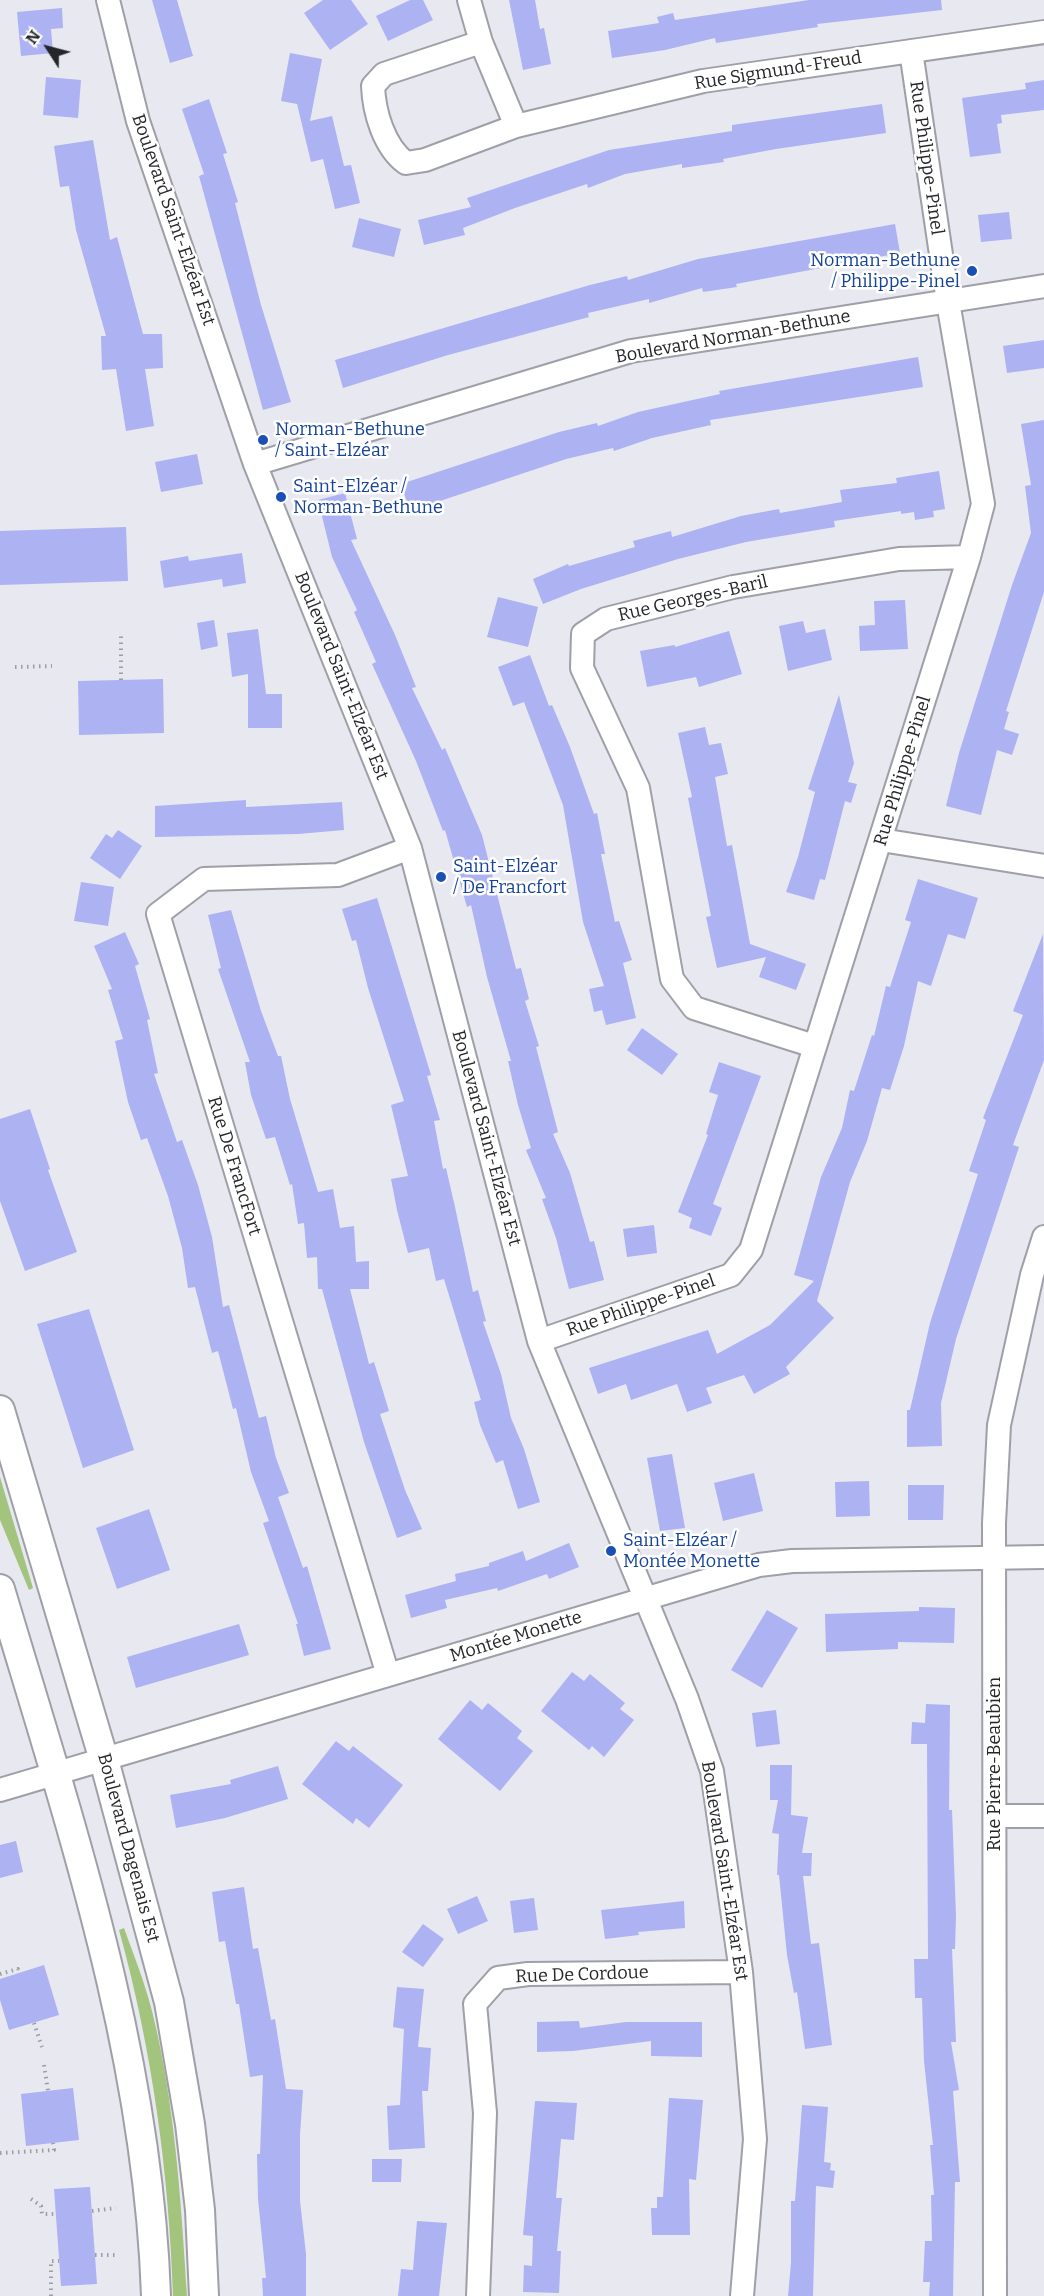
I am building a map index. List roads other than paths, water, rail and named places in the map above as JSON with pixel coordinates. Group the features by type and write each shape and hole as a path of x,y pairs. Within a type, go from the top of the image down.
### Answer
{"main road":[{"name":"Boulevard Dagenais Est","path":"0,1410 104,1760 174,2026 197,2177 204,2296"},
{"path":"0,1589 101,1934 125,2035 148,2180 156,2296"}],"street":[{"name":"Boulevard Saint-Elzéar Est","path":"108,0 138,121 255,464 410,848 539,1341 687,1699 712,1771 741,1972 755,2139 742,2296"},
{"path":"468,0 481,42 516,126"},
{"name":"Rue Sigmund-Freud","path":"481,42 384,74 373,86 374,107 395,155 406,163 424,160 516,126 703,81 1044,32"},
{"name":"Rue Philippe-Pinel","path":"539,1341 731,1275 751,1250 969,557 983,504 948,302 911,51"},
{"name":"Boulevard Norman-Bethune","path":"255,464 631,351 1044,286"},
{"name":"Rue Georges-Baril","path":"814,1046 694,1008 672,979 638,788 582,668 583,634 606,619 733,587 899,559 969,557"},
{"path":"881,840 1044,866"},
{"name":"Rue De FrancFort","path":"388,1675 158,914 204,879 338,875 410,848"},
{"name":"Rue Pierre-Beaubien","path":"995,2296 995,1558 999,1425 1038,1275 1044,1237"},
{"name":"Montée Monette","path":"0,1790 750,1568 778,1562 1044,1557"},
{"path":"996,1816 1044,1816"},
{"name":"Rue De Cordoue","path":"478,2296 485,2113 475,2004 498,1978 528,1974 741,1972"}],"place":[{"name":"Norman-Bethune / Philippe-Pinel","path":"972,271"},
{"name":"Norman-Bethune / Saint-Elzéar","path":"263,440"},
{"name":"Saint-Elzéar / Norman-Bethune","path":"281,497"},
{"name":"Saint-Elzéar / De Francfort","path":"441,877"},
{"name":"Saint-Elzéar / Montée Monette","path":"611,1551"}]}
